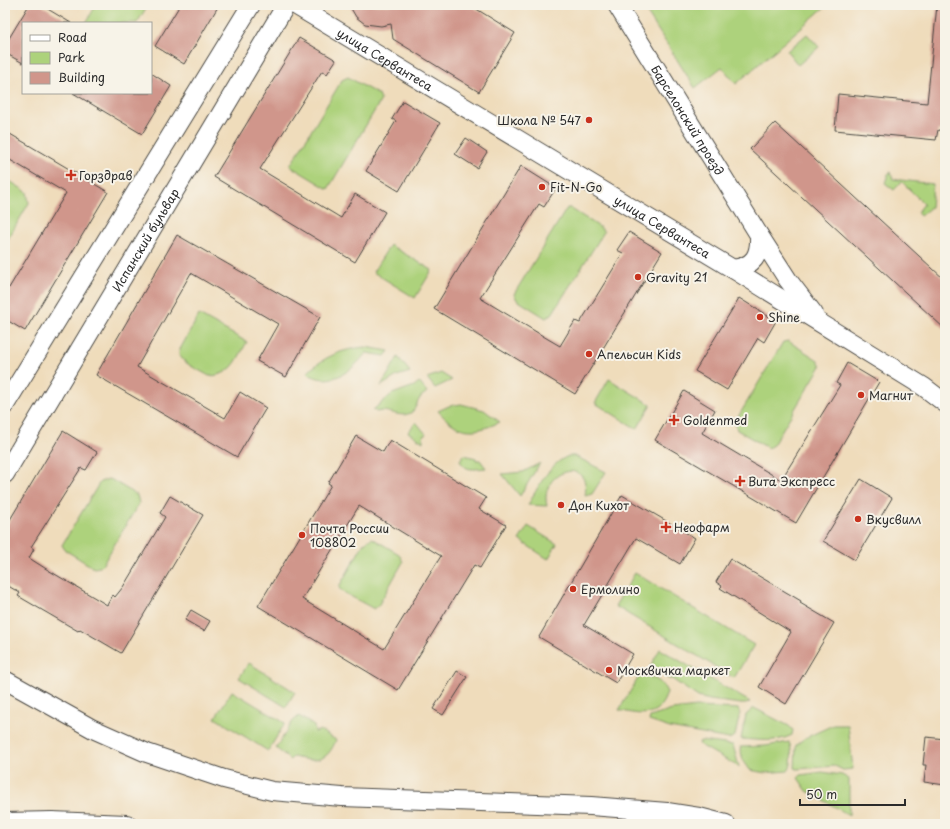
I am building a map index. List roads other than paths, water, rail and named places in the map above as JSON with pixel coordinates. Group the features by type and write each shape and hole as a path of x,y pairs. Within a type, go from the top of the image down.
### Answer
{"street":[{"path":"5,405 250,5"},
{"name":"Испанский бульвар","path":"5,474 286,5"},
{"name":"улица Сервантеса","path":"295,5 733,269 924,387 945,403"},
{"name":"Барселонский проезд","path":"617,5 759,235 788,280 822,324"},
{"path":"733,269 743,267 751,262 757,255 760,247 759,235"},
{"path":"5,680 93,729 147,753 224,779 272,791 342,797 591,806 667,812 699,817 726,824"},
{"path":"5,822 52,821 127,824"}],"place":[{"name":"Школа № 547","path":"589,120"},
{"name":"Горздрав","path":"71,175"},
{"name":"Fit-N-Go","path":"542,187"},
{"name":"Gravity 21","path":"638,277"},
{"name":"Shine","path":"760,317"},
{"name":"Апельсин Kids","path":"589,354"},
{"name":"Магнит","path":"861,395"},
{"name":"Goldenmed","path":"674,420"},
{"name":"Вита Экспресс","path":"740,481"},
{"name":"Дон Кихот","path":"561,505"},
{"name":"Вкусвилл","path":"858,519"},
{"name":"Неофарм","path":"666,527"},
{"name":"Почта России 108802","path":"302,535"},
{"name":"Ермолино","path":"573,589"},
{"name":"Москвичка маркет","path":"609,670"}]}
